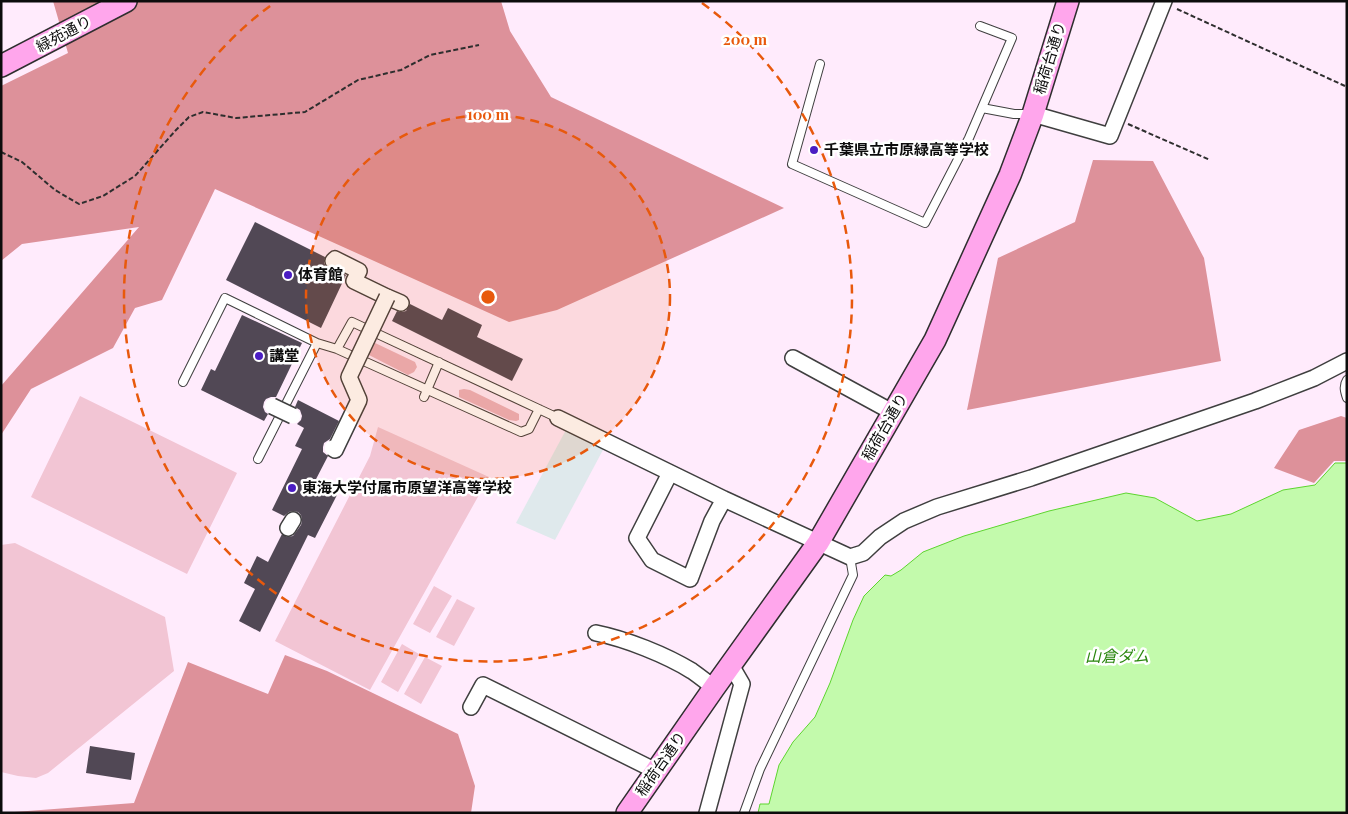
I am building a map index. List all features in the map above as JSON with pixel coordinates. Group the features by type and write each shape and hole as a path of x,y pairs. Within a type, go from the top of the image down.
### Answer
{"street":[{"name":"緑苑通り","path":"3,61 126,1"},
{"name":"稲荷台通り","path":"627,813 818,543 935,340 1010,175 1033,114 1068,1"},
{"path":"1033,114 1110,136 1163,2"},
{"path":"332,448 335,450 359,400 349,377 394,300 354,281 358,271 335,259 333,261"},
{"path":"793,358 894,413"},
{"path":"558,418 670,474 850,557 863,553 880,537 904,521 936,507 1040,475 1255,401 1314,378 1347,361"},
{"path":"272,406 293,416"},
{"path":"670,474 638,538 652,560 690,579 712,521 724,499"},
{"path":"596,633 662,656 692,671 714,688"},
{"path":"707,813 742,684 735,672 729,667"},
{"path":"472,707 483,685 656,771"}],"lane":[{"path":"820,64 792,164 925,223 968,138 1012,38 980,26"},
{"path":"982,108 1014,114 1033,114"},
{"path":"183,382 225,298 317,342 337,349 426,394 520,432 529,430 539,409"},
{"path":"337,349 352,322 558,418"},
{"path":"258,460 317,342"},
{"path":"426,394 439,362"},
{"path":"1347,380 1345,383 1347,398"},
{"path":"744,813 760,769 854,575 850,557"}],"path":[{"path":"1163,2 1345,86"},
{"path":"1,152 22,162 55,190 79,204 103,196 135,176 189,117 203,112 236,118 305,112 358,80 401,70 430,55 479,45"},
{"path":"1117,119 1210,160"}],"shaded area":[{"path":"53,1 501,1 510,31 551,97 784,208 557,310 509,322 215,189 162,300 135,308 113,348 31,389 1,435 1,386 139,227 22,244 1,261 1,86 68,53"},
{"path":"1093,160 1153,161 1204,258 1221,361 967,410 998,258 1075,222"},
{"path":"373,342 415,362 417,367 414,372 408,375 367,354"},
{"path":"459,390 470,390 519,414 519,420 509,420 459,397"},
{"path":"80,396 237,473 187,574 31,497"},
{"path":"1341,416 1347,418 1347,461 1334,461 1314,483 1274,468 1299,430"},
{"path":"378,427 489,477 370,690 275,641 370,456"},
{"path":"567,428 604,448 555,540 516,523"},
{"path":"15,543 165,617 174,671 48,773 36,778 1,772 1,545"},
{"path":"434,586 452,596 430,633 413,624"},
{"path":"457,599 475,608 454,646 436,637"},
{"path":"402,644 419,654 398,692 381,682"},
{"path":"285,655 327,671 458,734 475,786 471,813 1,813 134,803 188,662 268,694"},
{"path":"425,657 442,666 421,704 404,694"}],"water":[{"name":"山倉ダム","path":"1335,463 1347,463 1347,813 758,813 760,804 769,804 779,765 793,742 815,717 864,596 885,575 891,576 901,570 923,552 964,536 1049,511 1126,493 1155,498 1197,521 1231,514 1283,490 1315,485"}],"building":[{"name":"体育館","path":"255,222 325,257 324,263 327,268 346,275 321,328 226,280"},
{"path":"410,304 442,320 448,308 482,325 477,337 523,359 512,381 392,321 397,311 406,311"},
{"name":"講堂","path":"242,315 302,343 276,397 266,399 264,402 263,407 268,414 264,421 201,390 211,369 215,371"},
{"path":"298,400 339,421 330,439 324,443 323,452 328,456 314,483 337,495 315,538 308,535 260,632 239,621 255,589 244,583 257,556 268,562 282,534 287,537 293,536 301,525 301,515 298,512 289,512 284,516 272,510 302,449 295,446 304,428 297,424 302,416 300,410 295,407"},
{"path":"90,746 135,753 131,780 86,773"}],"place":[{"name":"千葉県立市原緑高等学校","path":"814,150"},
{"name":"体育館","path":"288,275"},
{"name":"講堂","path":"259,356"},
{"name":"東海大学付属市原望洋高等学校","path":"292,488"}]}
